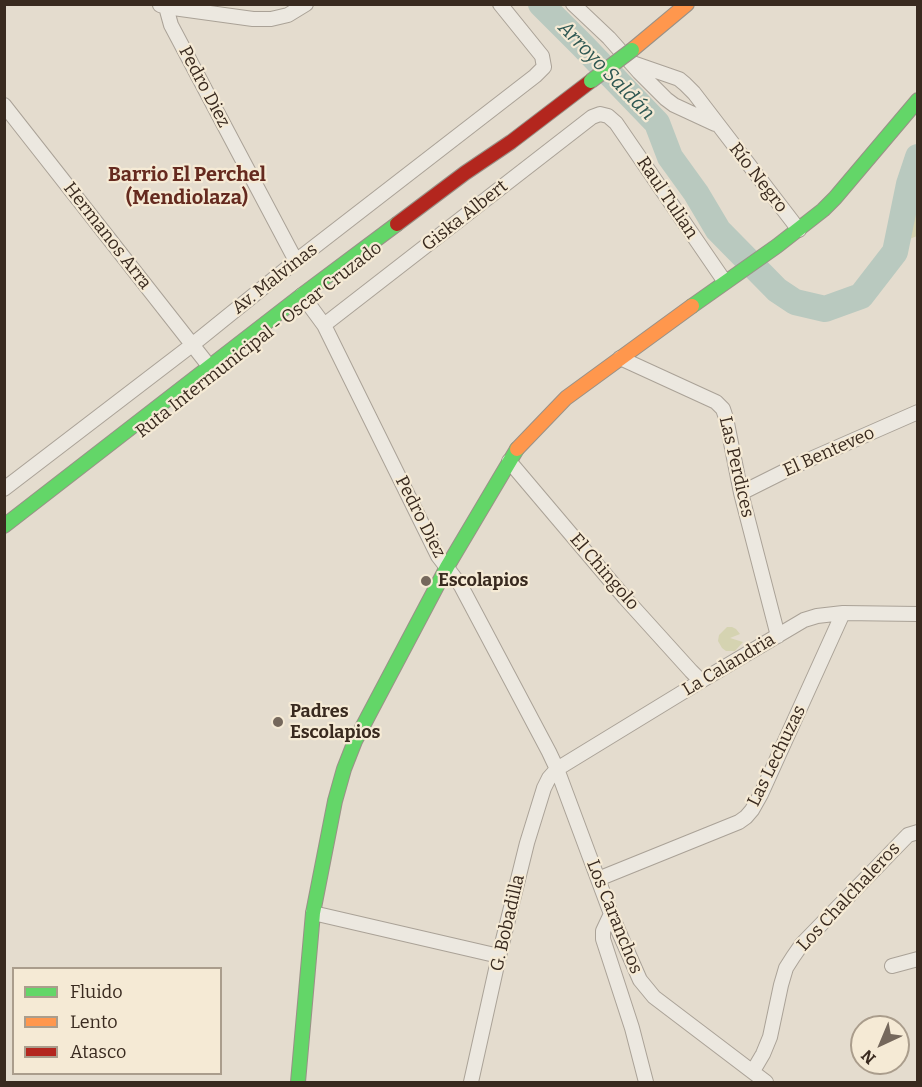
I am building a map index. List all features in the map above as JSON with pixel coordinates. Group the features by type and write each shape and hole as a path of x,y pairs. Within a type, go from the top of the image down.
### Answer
{"main road":[{"name":"Ruta Intermunicipal - Oscar Cruzado","path":"4,536 465,173 511,142 591,81 631,56 687,4"},
{"path":"298,1083 313,913 335,801 351,750 447,567 509,461 526,438 566,398 799,230 823,210 916,104"},
{"name":"Ruta Intermunicipal - Oscar Cruzado","path":"4,526 209,366 305,299"}],"street":[{"path":"162,6 253,19 271,19 288,15 306,4"},
{"name":"Av. Malvinas","path":"4,489 536,76 544,67 542,56 500,4"},
{"name":"Río Negro","path":"573,4 631,56 666,99 717,125"},
{"name":"Pedro Diez","path":"162,6 296,261"},
{"name":"Río Negro","path":"631,56 679,79 694,93 799,230"},
{"name":"Hermanos Arra","path":"4,105 209,366"},
{"name":"Giska Albert","path":"324,325 592,117 600,114 608,116"},
{"name":"Raul Tulian","path":"608,116 616,123 725,282"},
{"name":"Pedro Diez","path":"305,299 324,325 438,556 461,586 557,769"},
{"name":"Las Perdices","path":"620,358 716,402 723,410 741,493 778,636"},
{"name":"El Benteveo","path":"741,493 797,465 918,412"},
{"name":"El Chingolo","path":"509,461 626,598 701,681"},
{"name":"La Calandria","path":"557,769 809,618 843,613 918,614"},
{"name":"Las Lechuzas","path":"598,879 739,822 746,817 761,794 843,613"},
{"name":"Los Caranchos","path":"557,769 611,914 640,980 654,997 766,1083"},
{"name":"G. Bobadilla","path":"471,1083 527,843 544,788 557,769"},
{"name":"Los Chalchaleros","path":"753,1071 764,1054 770,1037 781,985 786,968 793,957 802,944 908,835 918,832"},
{"path":"313,913 499,956"},
{"path":"611,914 603,931 603,939 632,1028 646,1083"},
{"path":"892,966 918,959"}],"shaded area":[{"path":"917,175 917,236 900,243 914,178"},
{"path":"727,627 736,629 740,634 730,638 743,642 735,651 726,651 718,641 719,635"}],"waterway":[{"name":"Arroyo Saldán","path":"541,4 657,123 670,157 696,193 718,230 777,290 795,302 825,309 861,296 895,252 909,184 918,157"}],"traffic: fast":[{"path":"591,81 632,50"},
{"path":"692,306 777,246 823,210 918,100"},
{"path":"4,526 397,224"},
{"path":"298,1082 313,913 335,801 344,769 355,741 447,567 517,449"}],"traffic: slow":[{"path":"632,50 687,4"},
{"path":"517,449 566,398 692,306"}],"traffic: jam":[{"path":"397,224 591,81"}],"place":[{"name":"Escolapios","path":"426,581"},
{"name":"Padres Escolapios","path":"278,722"}],"district":[{"name":"Barrio El Perchel (Mendiolaza)","path":"187,186"}]}
